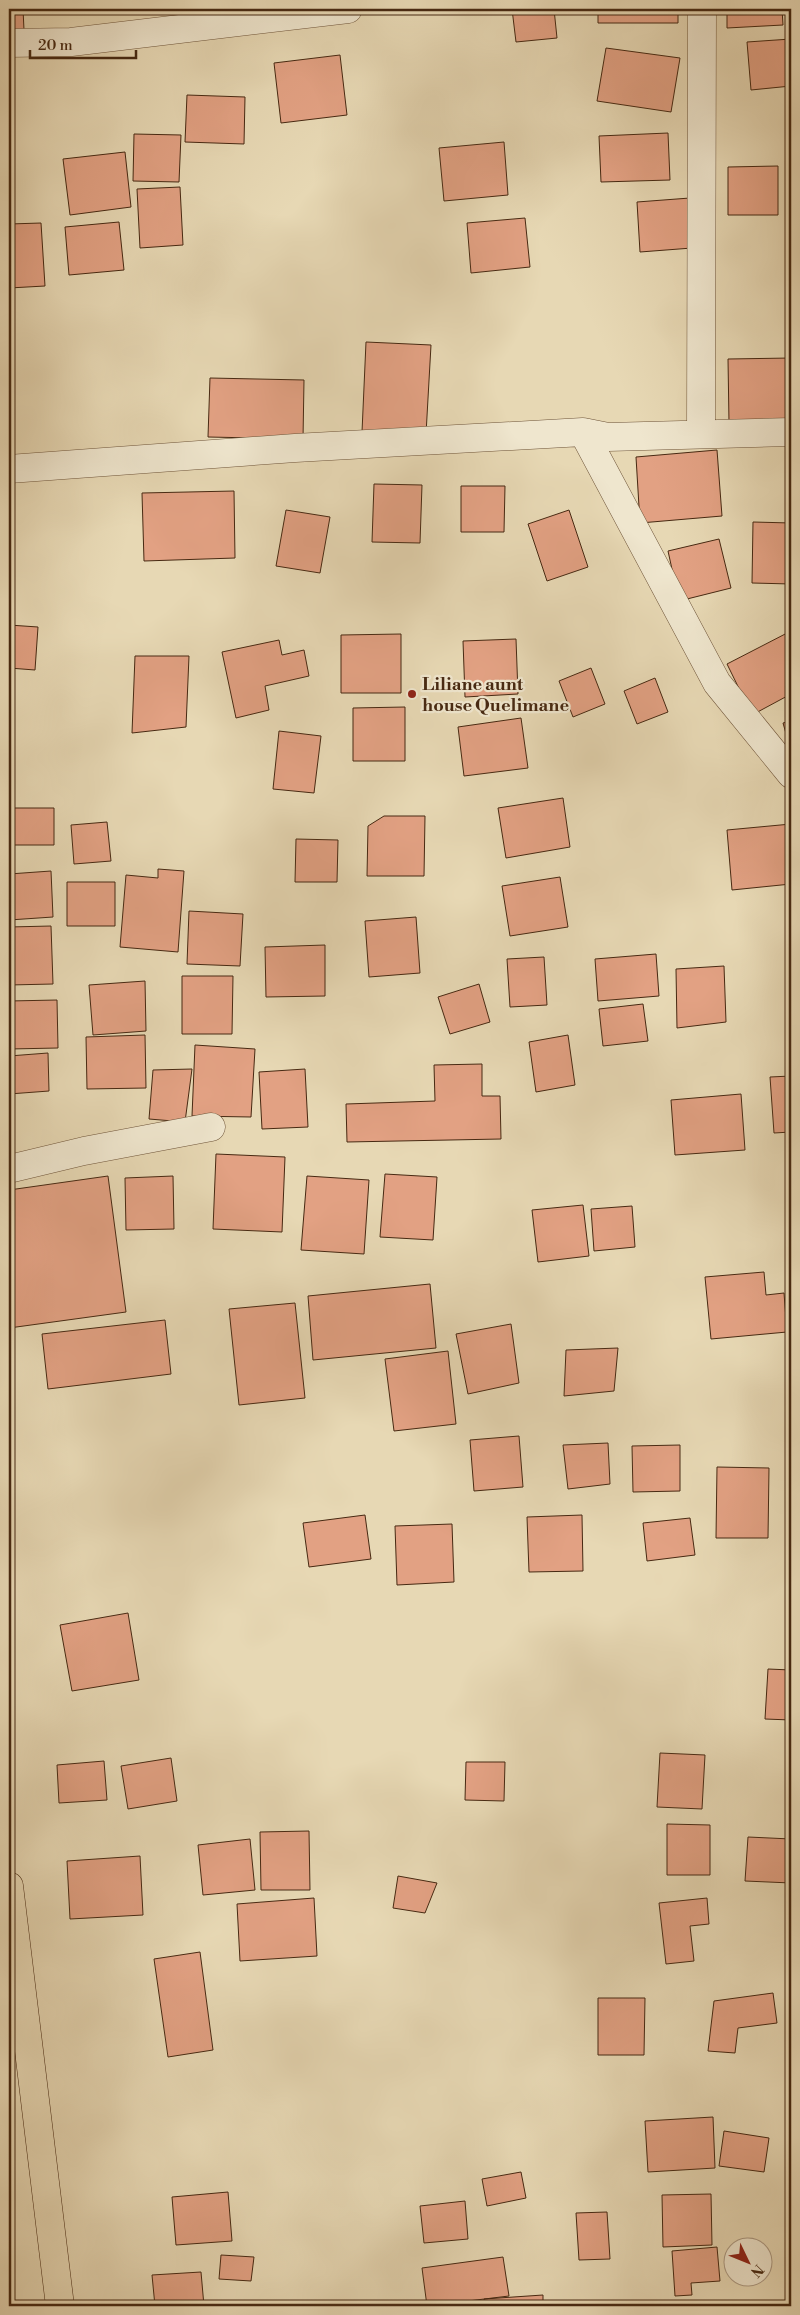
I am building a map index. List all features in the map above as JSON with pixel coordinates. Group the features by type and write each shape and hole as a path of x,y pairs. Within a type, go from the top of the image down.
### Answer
{"main road":[{"path":"9,1886 60,2306"}],"street":[{"path":"9,43 71,42 348,9"},
{"path":"701,433 702,9"},
{"path":"9,469 285,449 583,432 608,437 791,432"},
{"path":"583,432 717,683 791,774"},
{"path":"9,1169 84,1151 210,1127"}],"building":[{"path":"9,9 23,9 24,30 9,32"},
{"path":"512,9 554,9 557,38 516,42"},
{"path":"598,9 678,9 678,23 598,23"},
{"path":"727,9 782,9 783,25 727,28"},
{"path":"791,39 791,86 751,90 747,42"},
{"path":"606,48 680,58 671,112 597,101"},
{"path":"340,55 347,115 281,123 274,63"},
{"path":"187,95 245,97 244,144 185,142"},
{"path":"668,133 670,180 601,182 599,136"},
{"path":"134,134 181,135 179,182 133,181"},
{"path":"504,142 508,195 444,201 439,148"},
{"path":"125,152 131,207 70,215 63,159"},
{"path":"778,166 778,215 728,215 728,167"},
{"path":"180,187 183,245 140,248 137,189"},
{"path":"690,198 692,248 640,252 637,202"},
{"path":"525,218 530,267 471,273 467,223"},
{"path":"119,222 124,270 69,275 65,227"},
{"path":"41,223 45,286 9,288 9,224"},
{"path":"366,342 431,345 426,434 362,432"},
{"path":"791,358 791,422 729,423 728,359"},
{"path":"210,378 304,380 303,439 208,437"},
{"path":"717,450 722,516 640,523 636,457"},
{"path":"374,484 422,485 420,543 372,542"},
{"path":"461,486 505,486 504,532 461,532"},
{"path":"234,491 235,558 144,561 142,493"},
{"path":"286,510 330,517 320,573 276,566"},
{"path":"569,510 588,567 547,581 528,524"},
{"path":"753,522 791,523 791,584 752,583"},
{"path":"719,539 731,588 679,601 668,551"},
{"path":"9,625 38,627 35,670 9,668"},
{"path":"791,631 791,694 752,715 727,664"},
{"path":"401,634 401,693 341,693 341,635"},
{"path":"516,639 518,694 465,697 463,641"},
{"path":"279,640 282,655 304,650 309,676 265,686 269,710 236,718 222,652"},
{"path":"135,656 189,656 186,727 132,733"},
{"path":"591,668 605,704 573,717 559,681"},
{"path":"655,678 668,712 637,724 624,691"},
{"path":"405,707 405,761 353,761 353,708"},
{"path":"521,718 528,768 464,776 458,727"},
{"path":"791,721 791,751 783,723"},
{"path":"279,731 321,736 314,793 273,789"},
{"path":"563,798 570,847 506,858 498,808"},
{"path":"12,808 54,808 54,845 11,845"},
{"path":"384,816 425,816 424,876 367,876 368,826"},
{"path":"107,822 111,861 74,864 71,825"},
{"path":"791,824 791,884 732,890 727,830"},
{"path":"296,839 338,840 337,882 295,882"},
{"path":"158,869 184,871 178,952 120,947 126,875 158,878"},
{"path":"51,871 53,917 9,920 9,874"},
{"path":"560,877 568,927 510,936 502,886"},
{"path":"67,882 115,882 115,926 67,926"},
{"path":"789,904 791,904 791,955 788,955"},
{"path":"189,911 243,914 240,966 187,964"},
{"path":"416,917 420,973 369,977 365,921"},
{"path":"51,926 53,984 9,985 9,927"},
{"path":"325,945 325,996 266,997 265,947"},
{"path":"656,954 659,996 598,1001 595,959"},
{"path":"544,957 547,1005 510,1007 507,959"},
{"path":"724,966 726,1022 677,1028 676,969"},
{"path":"182,976 233,976 232,1034 182,1034"},
{"path":"145,981 146,1031 93,1035 89,985"},
{"path":"479,984 490,1022 450,1034 438,997"},
{"path":"57,1000 58,1048 9,1049 9,1001"},
{"path":"643,1004 648,1041 603,1046 599,1009"},
{"path":"145,1035 146,1088 87,1089 86,1037"},
{"path":"568,1035 575,1085 536,1092 529,1042"},
{"path":"195,1045 255,1049 251,1117 192,1116"},
{"path":"48,1053 49,1091 9,1094 9,1056"},
{"path":"482,1064 482,1096 500,1096 501,1139 347,1142 346,1104 435,1101 434,1065"},
{"path":"192,1069 185,1122 149,1119 153,1070"},
{"path":"305,1069 308,1127 262,1129 259,1072"},
{"path":"791,1076 791,1132 774,1133 770,1077"},
{"path":"741,1094 745,1150 675,1155 671,1100"},
{"path":"216,1154 285,1157 282,1232 213,1229"},
{"path":"385,1174 437,1177 433,1240 380,1237"},
{"path":"108,1176 126,1312 9,1328 9,1190"},
{"path":"173,1176 174,1229 126,1230 125,1178"},
{"path":"307,1176 369,1180 364,1254 301,1250"},
{"path":"583,1205 589,1256 538,1262 532,1210"},
{"path":"632,1206 635,1247 594,1251 591,1209"},
{"path":"764,1272 766,1295 784,1293 787,1332 711,1339 705,1277"},
{"path":"430,1284 436,1348 313,1360 308,1296"},
{"path":"295,1303 305,1398 239,1405 229,1309"},
{"path":"165,1320 171,1374 48,1389 42,1334"},
{"path":"511,1324 519,1383 468,1394 456,1334"},
{"path":"618,1348 614,1391 564,1396 566,1350"},
{"path":"448,1351 456,1424 394,1431 385,1359"},
{"path":"519,1436 523,1487 474,1491 470,1440"},
{"path":"608,1443 610,1484 568,1489 563,1445"},
{"path":"680,1445 680,1491 633,1492 632,1446"},
{"path":"717,1467 769,1468 768,1538 716,1538"},
{"path":"365,1515 371,1559 309,1567 303,1523"},
{"path":"582,1515 583,1571 529,1572 527,1517"},
{"path":"690,1518 695,1555 647,1561 643,1523"},
{"path":"452,1524 454,1582 397,1585 395,1526"},
{"path":"128,1613 139,1680 72,1691 60,1625"},
{"path":"768,1669 791,1670 791,1720 765,1719"},
{"path":"660,1753 705,1755 702,1809 657,1807"},
{"path":"171,1758 177,1801 128,1809 121,1766"},
{"path":"104,1761 107,1800 59,1803 57,1765"},
{"path":"466,1762 505,1762 504,1801 465,1800"},
{"path":"667,1824 710,1825 710,1875 667,1875"},
{"path":"309,1831 310,1890 261,1890 260,1832"},
{"path":"748,1837 791,1839 791,1883 745,1881"},
{"path":"250,1839 255,1890 203,1895 198,1845"},
{"path":"140,1856 143,1915 70,1919 67,1861"},
{"path":"398,1876 437,1883 425,1913 393,1908"},
{"path":"314,1898 317,1956 240,1961 237,1904"},
{"path":"707,1898 709,1924 690,1926 694,1961 666,1964 659,1903"},
{"path":"200,1952 213,2050 168,2057 154,1959"},
{"path":"773,1993 777,2023 738,2028 735,2053 708,2051 714,2001"},
{"path":"598,1998 645,1998 644,2055 598,2055"},
{"path":"713,2117 715,2168 648,2172 645,2121"},
{"path":"724,2131 769,2138 764,2172 719,2166"},
{"path":"521,2172 526,2198 487,2206 482,2179"},
{"path":"228,2192 232,2241 176,2245 172,2197"},
{"path":"711,2194 712,2245 663,2247 662,2195"},
{"path":"465,2201 468,2239 424,2243 420,2206"},
{"path":"607,2212 610,2259 579,2260 576,2213"},
{"path":"791,2244 791,2305 785,2304"},
{"path":"717,2247 720,2281 691,2283 692,2295 675,2296 672,2251"},
{"path":"221,2255 254,2257 251,2281 219,2279"},
{"path":"503,2257 509,2296 427,2306 422,2268"},
{"path":"201,2272 204,2306 155,2306 152,2275"},
{"path":"543,2295 543,2306 484,2306 484,2299"}],"place":[{"name":"Liliane aunt house Quelimane","path":"412,694"}]}
